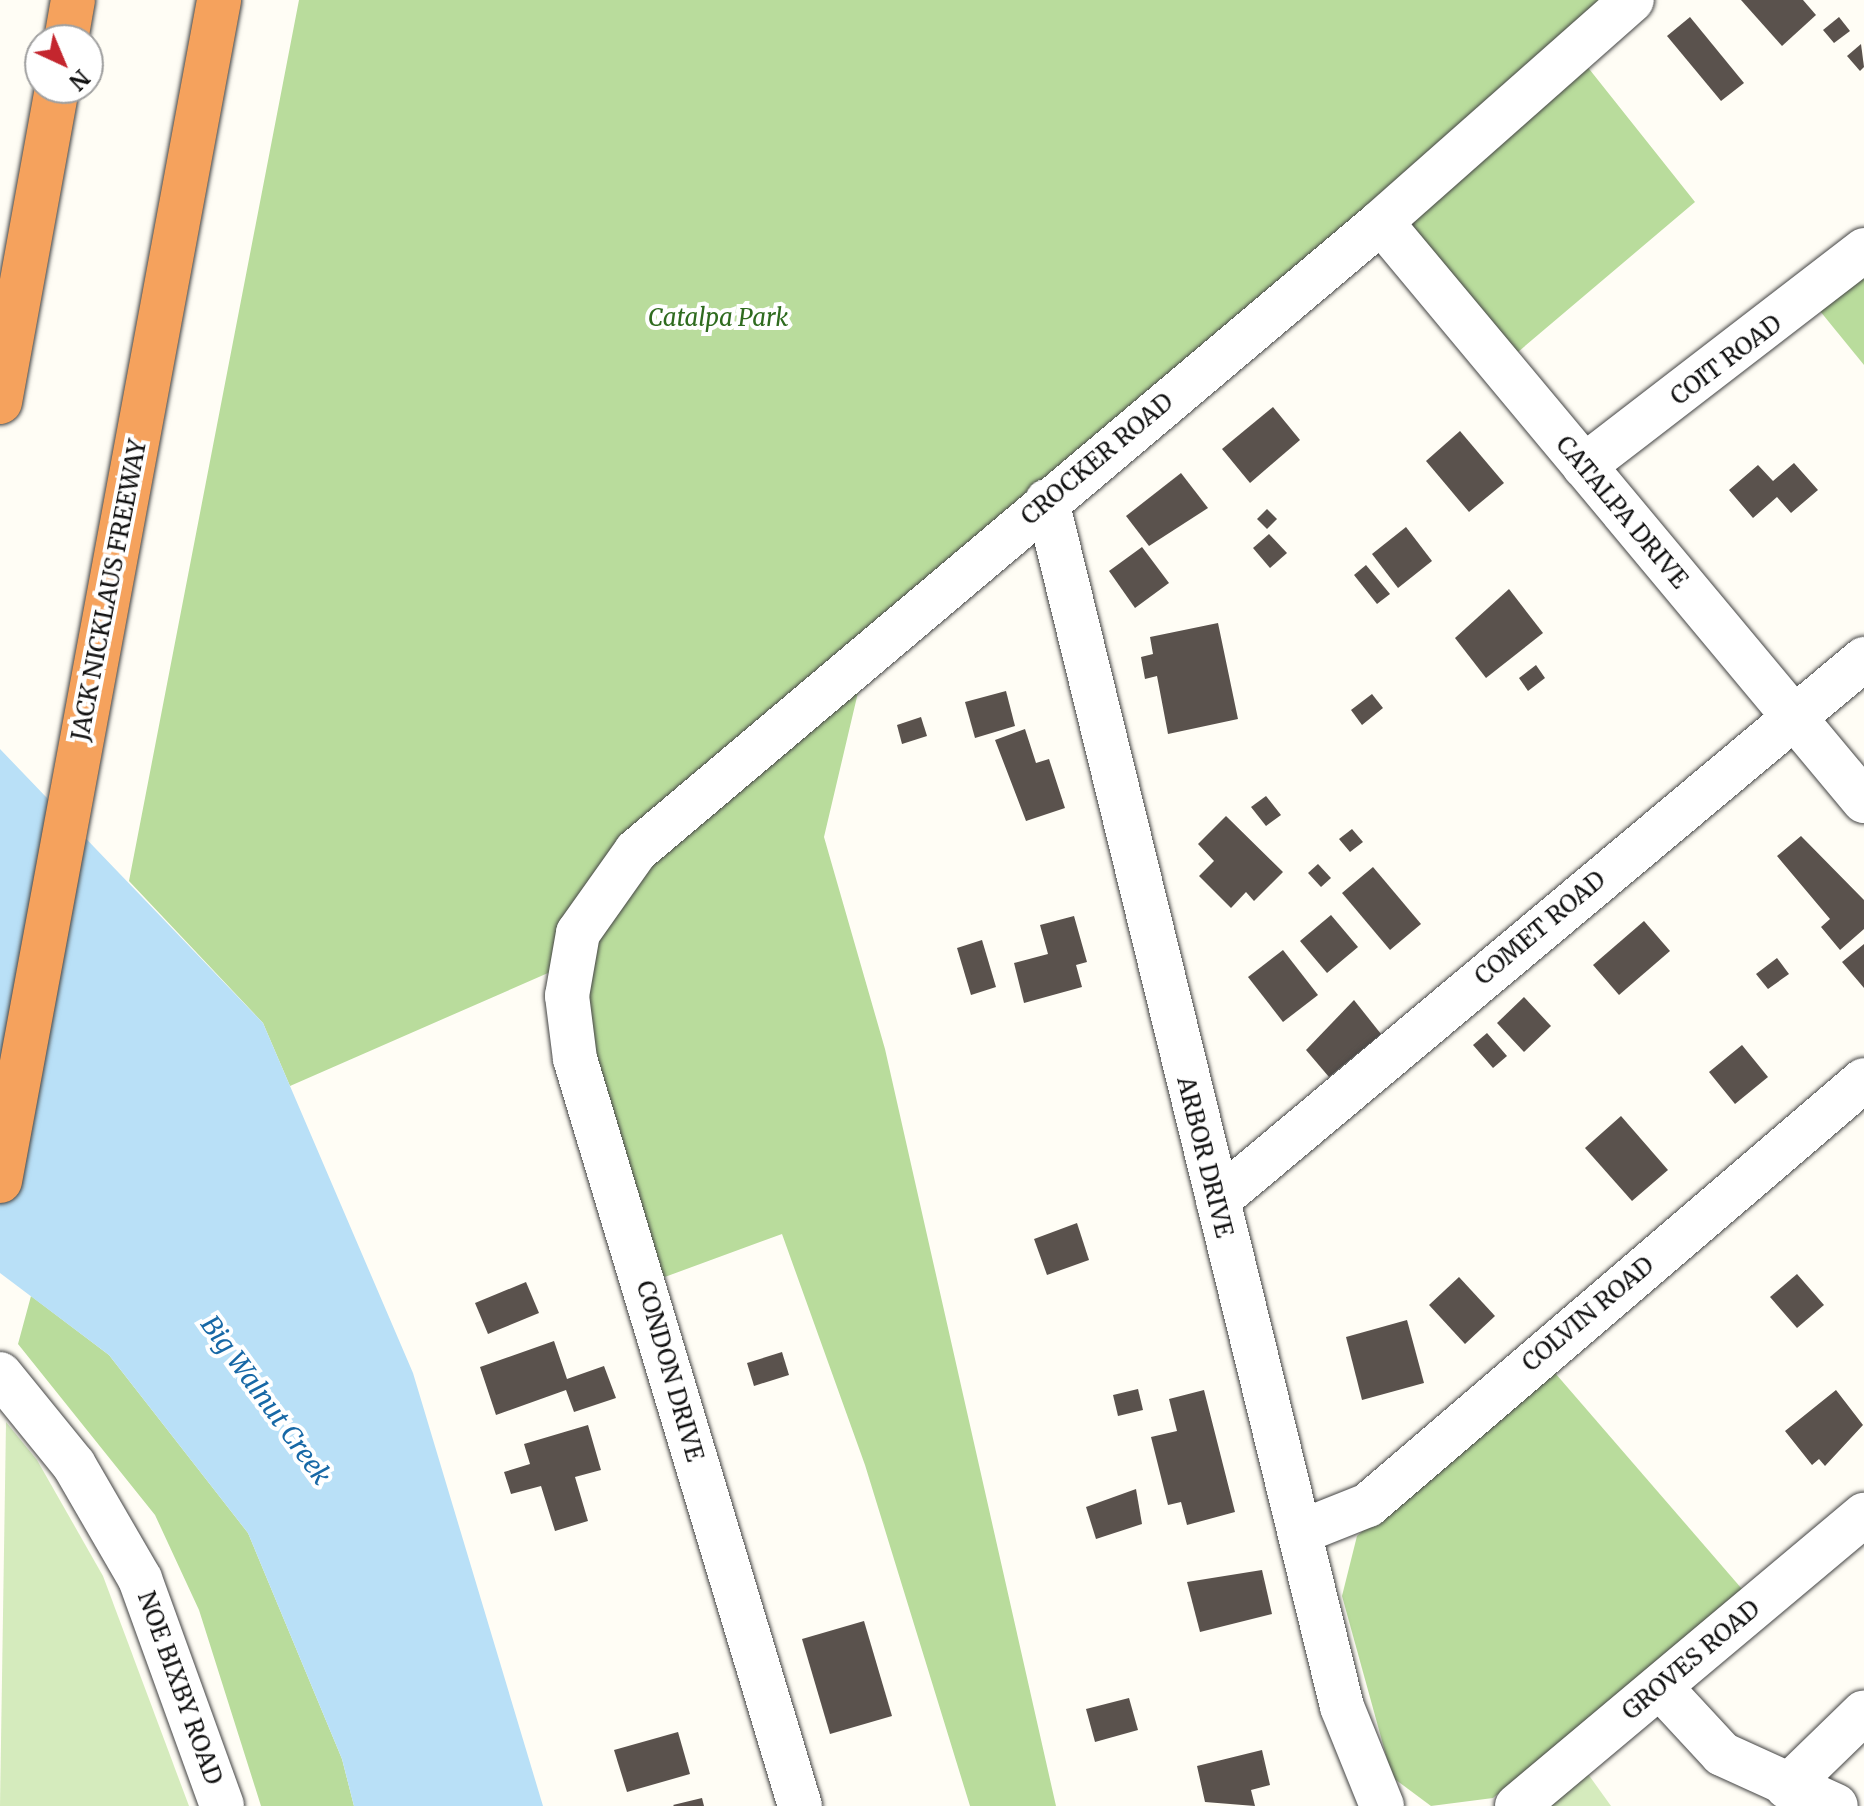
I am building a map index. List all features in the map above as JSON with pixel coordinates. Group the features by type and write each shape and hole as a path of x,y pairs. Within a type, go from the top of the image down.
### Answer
{"highway":[{"path":"69,24 73,0"},
{"name":"JACK NICKLAUS FREEWAY","path":"0,1181 219,0"},
{"path":"0,402 54,104"}],"street":[{"name":"CROCKER ROAD","path":"578,933 636,851 1381,222 1632,0"},
{"name":"CATALPA DRIVE","path":"1381,222 1864,801"},
{"name":"COIT ROAD","path":"1584,466 1864,250"},
{"name":"ARBOR DRIVE","path":"1047,501 1218,1200 1303,1531 1342,1707 1358,1762 1382,1806"},
{"name":"COMET ROAD","path":"1218,1200 1864,659"},
{"name":"CONDON DRIVE","path":"578,933 567,996 575,1059 800,1806"},
{"name":"COLVIN ROAD","path":"1303,1531 1338,1523 1368,1505 1864,1080"},
{"name":"NOE BIXBY ROAD","path":"0,1374 74,1465 140,1579 222,1806"},
{"name":"GROVES ROAD","path":"1517,1806 1864,1515"},
{"path":"1660,1687 1722,1754 1787,1787 1836,1806"},
{"path":"1787,1787 1864,1712"}],"green space":[{"name":"Catalpa Park","path":"299,0 1654,0 1586,65 1695,202 1512,357 1394,223 860,684 824,837 885,1049 1056,1806 970,1806 865,1465 782,1234 662,1278 548,973 290,1086 263,1023 129,881"},
{"path":"1864,257 1864,365 1811,300"},
{"path":"31,1296 109,1355 248,1533 342,1759 354,1806 261,1806 199,1610 155,1515 18,1344"},
{"path":"1549,1366 1742,1589 1493,1798 1431,1806 1392,1777 1342,1596 1357,1536"},
{"path":"6,1422 37,1460 103,1576 189,1806 0,1806"},
{"path":"1588,1774 1611,1806 1550,1806"}],"water":[{"name":"Big Walnut Creek","path":"0,749 263,1023 413,1373 543,1806 354,1806 342,1759 248,1533 109,1355 0,1273"}],"building":[{"path":"1741,0 1803,0 1816,15 1782,46"},
{"path":"1690,17 1744,83 1721,101 1667,36"},
{"path":"1839,17 1850,31 1834,43 1823,30"},
{"path":"1861,44 1864,67 1860,71 1847,56"},
{"path":"1273,407 1300,440 1250,483 1222,449"},
{"path":"1460,431 1504,483 1469,512 1426,461"},
{"path":"1794,463 1818,490 1791,513 1777,497 1753,518 1729,490 1758,465 1773,481"},
{"path":"1181,473 1208,508 1149,546 1126,516"},
{"path":"1267,509 1277,519 1267,529 1257,519"},
{"path":"1406,527 1432,561 1398,588 1372,554"},
{"path":"1269,534 1287,553 1270,568 1253,548"},
{"path":"1142,547 1169,583 1135,608 1109,571"},
{"path":"1366,565 1390,594 1377,604 1354,575"},
{"path":"1509,589 1543,633 1486,678 1455,638"},
{"path":"1218,623 1238,719 1168,734 1157,676 1145,679 1141,657 1153,654 1150,637"},
{"path":"1536,665 1545,678 1528,691 1519,678"},
{"path":"1006,691 1015,726 975,738 965,702"},
{"path":"1372,694 1383,708 1362,725 1351,710"},
{"path":"921,717 927,736 902,744 897,725"},
{"path":"1025,729 1036,763 1049,759 1065,808 1026,821 995,740"},
{"path":"1266,796 1281,815 1266,826 1251,807"},
{"path":"1226,816 1283,872 1254,901 1246,892 1231,908 1199,876 1214,861 1198,844"},
{"path":"1352,829 1363,842 1350,852 1339,839"},
{"path":"1801,836 1864,900 1864,929 1840,950 1821,927 1830,919 1777,856"},
{"path":"1318,864 1331,878 1321,887 1308,873"},
{"path":"1373,867 1421,924 1390,950 1342,893"},
{"path":"1331,915 1358,947 1327,973 1300,941"},
{"path":"1074,916 1087,962 1076,965 1082,987 1024,1003 1014,963 1048,954 1040,925"},
{"path":"1644,921 1670,951 1619,995 1593,965"},
{"path":"982,940 996,987 971,995 957,948"},
{"path":"1864,944 1864,988 1842,962"},
{"path":"1283,950 1318,995 1283,1022 1248,977"},
{"path":"1777,958 1789,974 1768,989 1756,974"},
{"path":"1524,997 1551,1026 1524,1052 1497,1023"},
{"path":"1354,1000 1381,1034 1329,1077 1306,1050"},
{"path":"1487,1033 1507,1056 1493,1068 1473,1045"},
{"path":"1742,1045 1768,1077 1735,1104 1709,1072"},
{"path":"1621,1116 1668,1170 1632,1201 1585,1148"},
{"path":"1077,1223 1089,1260 1047,1275 1034,1239"},
{"path":"1797,1274 1824,1305 1797,1328 1770,1297"},
{"path":"1459,1277 1495,1316 1465,1344 1429,1305"},
{"path":"526,1282 539,1313 488,1334 475,1303"},
{"path":"1407,1320 1424,1383 1362,1400 1346,1337"},
{"path":"554,1341 567,1379 604,1366 616,1398 574,1412 566,1390 496,1415 480,1367"},
{"path":"782,1352 789,1375 754,1386 747,1363"},
{"path":"1138,1389 1143,1410 1118,1416 1113,1395"},
{"path":"1204,1390 1235,1512 1187,1525 1181,1502 1168,1505 1151,1437 1177,1431 1169,1399"},
{"path":"1836,1390 1863,1425 1825,1466 1819,1459 1812,1465 1785,1431"},
{"path":"588,1425 601,1470 575,1477 588,1521 555,1531 541,1486 511,1494 504,1472 530,1464 524,1444"},
{"path":"1136,1489 1142,1524 1096,1539 1086,1507"},
{"path":"1262,1570 1272,1614 1200,1632 1187,1582"},
{"path":"864,1621 892,1716 830,1734 802,1639"},
{"path":"1129,1698 1138,1730 1095,1742 1086,1709"},
{"path":"678,1732 690,1774 627,1792 614,1750"},
{"path":"1262,1750 1270,1785 1251,1790 1255,1806 1205,1802 1197,1766"},
{"path":"702,1798 704,1806 673,1805"}]}
